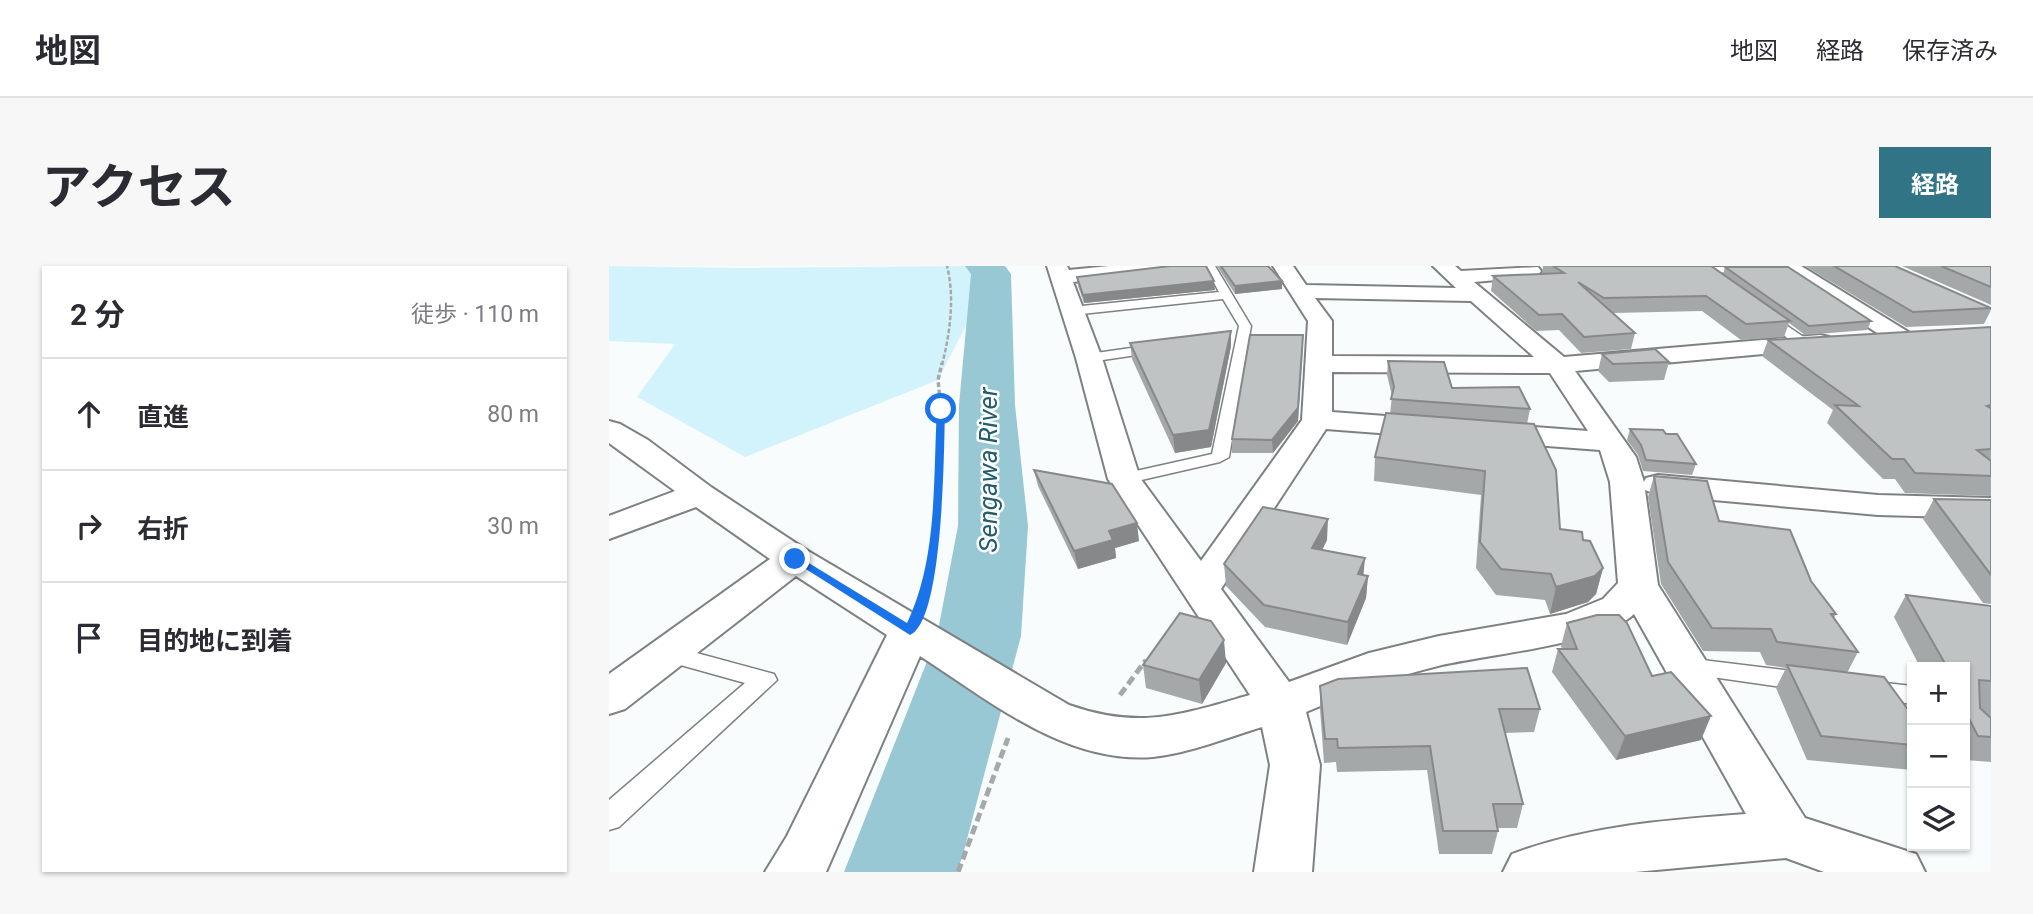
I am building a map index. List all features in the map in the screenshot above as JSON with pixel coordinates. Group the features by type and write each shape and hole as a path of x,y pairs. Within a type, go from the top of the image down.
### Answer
{"street":[{"path":"1169,266 1059,271 1089,358 1124,479 1280,704 1295,765 1288,872"},
{"path":"1200,591 1317,420 1320,321 1283,266"},
{"path":"1781,268 1901,338"},
{"path":"1450,271 1531,271"},
{"path":"1450,271 1558,365 1620,457 1627,482 1638,585 1786,835"},
{"path":"1301,292 1479,295"},
{"path":"1319,365 1558,365 1803,343 1927,337"},
{"path":"1317,420 1610,442"},
{"path":"609,430 623,452 699,494 795,559 1016,698 1052,718 1091,732 1123,738 1153,738 1181,733 1280,704 1370,669 1439,651 1574,626 1617,608 1638,585"},
{"path":"1627,482 1878,505 1991,508"},
{"path":"609,528 699,494"},
{"path":"609,697 795,559"},
{"path":"794,872 807,853 918,636"},
{"path":"1532,872 1553,864 1655,858 1786,835 1896,872"}],"lane":[{"path":"1124,479 1220,457 1236,338 1245,326 1210,266"},
{"path":"1679,270 1781,268"},
{"path":"1704,270 1726,286"},
{"path":"1072,311 1227,295"},
{"path":"1759,311 1803,343"},
{"path":"1089,358 1178,346"},
{"path":"609,818 765,680 667,653"},
{"path":"1686,666 1907,694"}],"path":[{"path":"918,636 934,549 941,409 938,380 949,338 951,282 947,266"},
{"path":"1091,732 1150,656"},
{"path":"958,872 1016,698"}],"shaded area":[{"path":"609,266 968,266 990,279 938,380 745,457 637,397 675,344 609,341"}],"building":[{"path":"1170,266 1206,266 1214,281 1083,295 1077,277"},
{"path":"1221,266 1268,266 1282,281 1235,286"},
{"path":"1553,266 1711,266 1790,321 1746,324 1706,296 1604,298 1578,282 1635,333 1584,337 1562,314 1539,315 1493,276 1564,273"},
{"path":"1834,266 1895,266 1991,308 1913,312"},
{"path":"1941,266 1991,266 1991,287"},
{"path":"1725,267 1788,267 1871,321 1809,326"},
{"path":"1991,327 1991,405 1987,406 1991,408 1991,449 1977,450 1991,461 1991,476 1915,473 1904,459 1892,459 1835,405 1859,406 1768,340"},
{"path":"1231,331 1209,430 1173,435 1130,343"},
{"path":"1250,335 1303,335 1298,408 1272,440 1232,439"},
{"path":"1655,349 1669,362 1613,364 1602,354"},
{"path":"1388,361 1444,362 1452,388 1519,387 1530,409 1391,399 1394,387"},
{"path":"1386,413 1534,424 1556,470 1560,529 1582,532 1583,540 1590,541 1603,568 1595,576 1556,587 1551,574 1501,569 1480,542 1485,471 1375,457"},
{"path":"1630,429 1663,430 1666,434 1677,434 1696,464 1646,460 1641,445"},
{"path":"1034,470 1112,484 1137,523 1109,531 1113,540 1074,551"},
{"path":"1654,476 1707,481 1719,521 1790,530 1811,581 1836,614 1831,614 1858,652 1777,642 1771,629 1712,628 1668,562"},
{"path":"1934,499 1991,500 1991,575"},
{"path":"1263,507 1328,519 1312,548 1365,558 1358,574 1368,576 1348,622 1264,605 1224,564"},
{"path":"1906,595 1991,606 1991,681 1979,680 1980,708 1991,718 1991,737 1978,736 1970,721 1970,662 1944,662"},
{"path":"1180,613 1211,621 1224,640 1199,680 1143,665"},
{"path":"1597,615 1619,615 1627,623 1652,676 1671,672 1711,716 1625,736 1558,649 1577,649 1567,623"},
{"path":"1787,665 1884,677 1907,708 1907,745 1821,736"},
{"path":"1527,668 1540,709 1499,709 1523,804 1493,804 1498,831 1443,831 1430,746 1338,748 1337,739 1325,739 1320,686 1338,679"}],"waterway":[{"name":"Sengawa River","path":"900,872 907,858 979,636 993,526 987,405 991,274 985,266"}],"route":[{"path":"795,559 910,631 922,606 934,549 941,409"}]}
